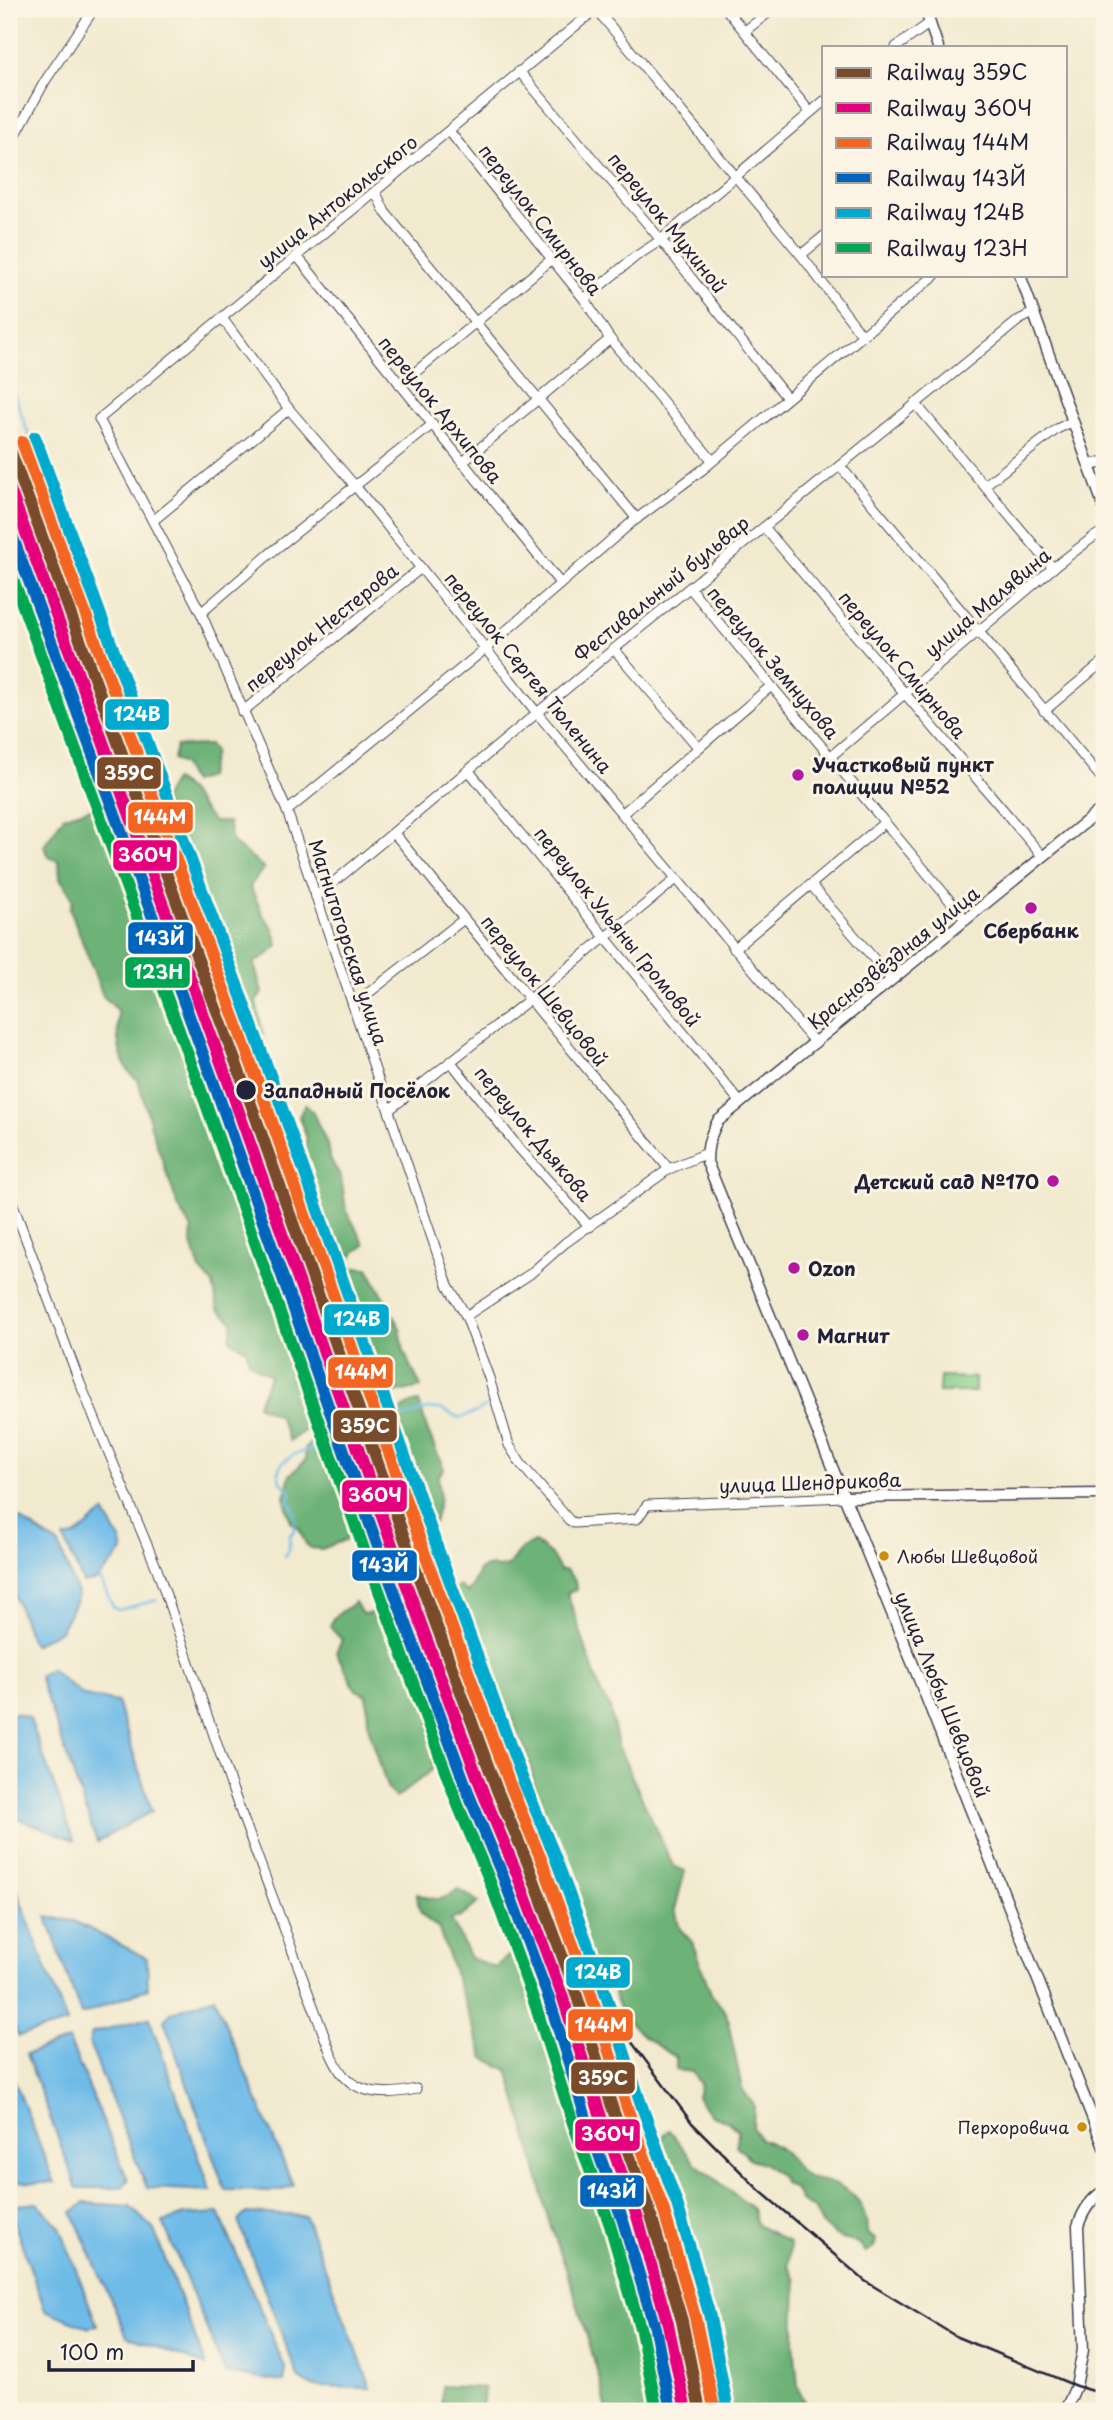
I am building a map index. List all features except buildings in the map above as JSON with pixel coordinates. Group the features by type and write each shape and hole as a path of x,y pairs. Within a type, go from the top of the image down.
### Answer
{"street":[{"path":"9,147 46,81 94,9"},
{"path":"596,9 801,255 862,335"},
{"name":"улица Антокольского","path":"99,419 596,9"},
{"path":"726,9 810,113"},
{"path":"745,31 773,9"},
{"path":"925,9 938,46"},
{"path":"897,46 930,23"},
{"name":"переулок Мухиной","path":"519,71 661,240 787,398"},
{"path":"584,299 635,257 661,240 822,103"},
{"name":"переулок Смирнова","path":"449,131 584,299 610,339 712,460"},
{"path":"376,193 385,212 637,519"},
{"path":"801,255 822,238"},
{"name":"переулок Архипова","path":"297,256 560,583"},
{"path":"400,386 552,259"},
{"path":"286,811 934,276"},
{"path":"1020,276 1104,507"},
{"name":"Фестивальный бульвар","path":"316,897 915,403 1019,320 1033,313"},
{"name":"переулок Сергея Тюленина","path":"222,318 289,409 356,487 537,713 815,1043"},
{"path":"462,463 610,339"},
{"path":"915,403 1053,568"},
{"path":"154,520 289,409"},
{"name":"Магнитогорская улица","path":"99,419 201,613 286,811 448,1284 466,1316 489,1378 509,1446 540,1486"},
{"path":"985,485 1057,429 1073,421"},
{"path":"201,613 273,551 433,424"},
{"path":"1089,465 1104,461"},
{"path":"840,466 1104,781"},
{"name":"переулок Смирнова","path":"764,527 1043,857"},
{"name":"улица Малявина","path":"830,757 1053,568 1104,531"},
{"name":"переулок Нестерова","path":"242,712 421,568"},
{"name":"переулок Земнухова","path":"690,588 966,919"},
{"path":"614,649 698,747"},
{"path":"1044,711 1104,661"},
{"path":"623,813 771,686"},
{"name":"переулок Ульяны Громовой","path":"469,771 740,1102"},
{"name":"Краснозвёздная улица","path":"709,1138 718,1121 740,1102 1104,807"},
{"path":"734,949 884,823"},
{"name":"переулок Шевцовой","path":"394,833 669,1169"},
{"path":"388,1110 530,999 675,880"},
{"path":"811,885 892,980"},
{"path":"353,1005 464,919"},
{"name":"переулок Дьякова","path":"451,1062 518,1147 590,1227"},
{"name":"улица Любы Шевцовой","path":"709,1138 707,1162 845,1497 1104,2147"},
{"path":"466,1316 530,1274 565,1243 669,1169 707,1153"},
{"path":"9,1195 80,1383 157,1569 233,1791 331,2054 346,2079 365,2090 399,2093 416,2089"},
{"name":"улица Шендрикова","path":"540,1486 574,1523 637,1519 647,1505 845,1497 1104,1494"},
{"path":"1065,2411 1076,2386 1083,2350 1078,2226 1083,2211 1104,2191"}],"green space":[{"path":"209,745 214,752 208,777 192,782 183,765 173,759 176,746"},
{"path":"174,780 186,788 214,822 228,822 232,842 264,868 250,886 263,915 273,928 278,945 254,963 262,993 256,1001 264,1039 256,1043 249,1033 245,1017 222,964 213,928 202,921 199,896 190,883 188,866 163,799"},
{"path":"99,806 111,833 139,877 332,1406 334,1437 324,1439 312,1426 289,1441 279,1416 257,1405 270,1376 249,1362 246,1349 230,1340 233,1322 218,1309 213,1284 200,1270 191,1241 192,1229 178,1206 138,1080 122,1059 117,1030 118,1011 103,996 70,909 73,899 60,878 59,861 49,857 44,846 64,816"},
{"path":"305,1104 313,1113 327,1144 329,1157 341,1177 346,1210 365,1245 355,1252 349,1261 353,1268 368,1268 400,1328 404,1352 421,1387 385,1395 377,1381 374,1365 339,1280 335,1257 326,1245 304,1187 298,1162 307,1139 299,1117"},
{"path":"940,1377 975,1378 975,1392 939,1392"},
{"path":"419,1402 444,1469 438,1476 440,1498 434,1523 428,1523 424,1518 387,1422 409,1404"},
{"path":"314,1440 319,1446 322,1458 339,1452 351,1456 368,1495 381,1536 375,1544 360,1534 322,1549 311,1548 306,1544 299,1528 291,1522 284,1497 290,1475 306,1460 305,1448"},
{"path":"534,1542 552,1556 560,1570 566,1570 575,1581 576,1590 567,1593 601,1693 610,1708 618,1746 673,1866 685,1871 675,1909 680,1929 692,1942 712,1996 726,2012 742,2089 754,2105 753,2128 760,2139 782,2150 806,2176 836,2185 852,2194 865,2214 867,2233 876,2240 874,2247 866,2253 859,2243 842,2239 823,2226 814,2208 801,2202 794,2188 784,2183 780,2176 764,2163 750,2159 737,2146 738,2131 727,2121 711,2116 697,2097 700,2084 692,2072 676,2070 676,2057 650,2041 626,2019 615,1996 610,1964 591,1963 563,1899 533,1812 535,1788 528,1754 499,1692 488,1687 478,1670 450,1591 459,1586 468,1593 480,1569 508,1566 521,1549"},
{"path":"355,1602 362,1614 407,1606 444,1700 434,1736 438,1765 396,1798 388,1790 368,1726 367,1695 356,1690 336,1652 342,1640 330,1627 333,1618"},
{"path":"458,1889 479,1902 461,1917 451,1919 470,1958 495,1967 511,1954 533,1964 549,1996 583,2086 575,2115 595,2155 625,2188 637,2234 655,2280 658,2318 666,2339 679,2411 607,2411 571,2283 548,2218 508,2070 484,2058 438,1927 425,1918 418,1905 417,1894 439,1899"},
{"path":"669,2130 695,2163 753,2209 757,2225 790,2243 788,2265 796,2280 794,2343 798,2386 808,2411 703,2411 689,2320 649,2199 658,2187 646,2158 643,2137 660,2139"},
{"path":"442,2386 484,2388 482,2411 441,2411"}],"water":[{"path":"9,1505 14,1515 59,1545 78,1596 61,1630 33,1645 9,1581"},
{"path":"104,1512 120,1540 123,1551 97,1580 83,1583 64,1538 75,1536"},
{"path":"50,1669 84,1696 117,1702 152,1811 97,1842 39,1676"},
{"path":"15,1713 29,1717 74,1840 9,1815 9,1717"},
{"path":"9,1887 17,1891 67,2023 18,2036 9,2011"},
{"path":"47,1917 74,1921 147,1958 148,1988 81,2015"},
{"path":"214,1997 293,2185 281,2191 225,2190 164,2020 172,2012"},
{"path":"149,2018 211,2191 147,2188 89,2043 92,2033"},
{"path":"69,2040 128,2180 122,2188 77,2188 26,2054"},
{"path":"9,2067 55,2183 9,2182"},
{"path":"37,2203 60,2227 97,2325 89,2328 45,2310 9,2208"},
{"path":"85,2203 130,2206 154,2230 206,2366 127,2336 72,2212"},
{"path":"219,2213 286,2370 284,2382 225,2373 163,2222 185,2215"},
{"path":"246,2213 305,2216 371,2388 314,2387 299,2379 238,2221"}],"waterway":[{"path":"9,380 69,546 74,578 108,647"},
{"path":"285,1556 289,1551 290,1535 295,1530 295,1519 289,1501 291,1492 280,1481 278,1472 282,1463 293,1455 427,1409 440,1409 460,1418 493,1402"},
{"path":"99,1576 113,1607 118,1610 157,1600"}],"railway":[{"path":"485,1716 548,1882 592,1975 622,2029 692,2123 758,2189 865,2281 957,2337 1076,2386 1104,2394"}],"rail line":[{"name":"124В","path":"35,437 272,1080 436,1544 523,1780 601,1980 677,2204 709,2313 727,2406"},
{"name":"144М","path":"22,442 259,1085 423,1549 510,1785 588,1985 626,2105 663,2208 695,2317 714,2408"},
{"name":"359С","path":"9,447 246,1090 410,1554 497,1790 575,1990 613,2110 650,2212 682,2321 700,2411"},
{"name":"360Ч","path":"9,487 233,1095 397,1559 484,1795 562,1995 600,2114 637,2216 668,2324 686,2411"},
{"name":"143Й","path":"9,527 220,1100 384,1564 471,1800 549,1999 586,2118 623,2221 655,2328 671,2411"},
{"name":"123Н","path":"9,568 206,1104 371,1569 535,2004 573,2123 610,2225 641,2331 657,2411"}],"place":[{"name":"Участковый пункт полиции №52","path":"798,775"},
{"name":"Сбербанк","path":"1031,908"},
{"name":"Западный Посёлок","path":"246,1090"},
{"name":"Детский сад №170","path":"1053,1181"},
{"name":"Ozon","path":"794,1268"},
{"name":"Магнит","path":"803,1335"},
{"name":"Любы Шевцовой","path":"884,1556"},
{"name":"Перхоровича","path":"1082,2127"}]}
